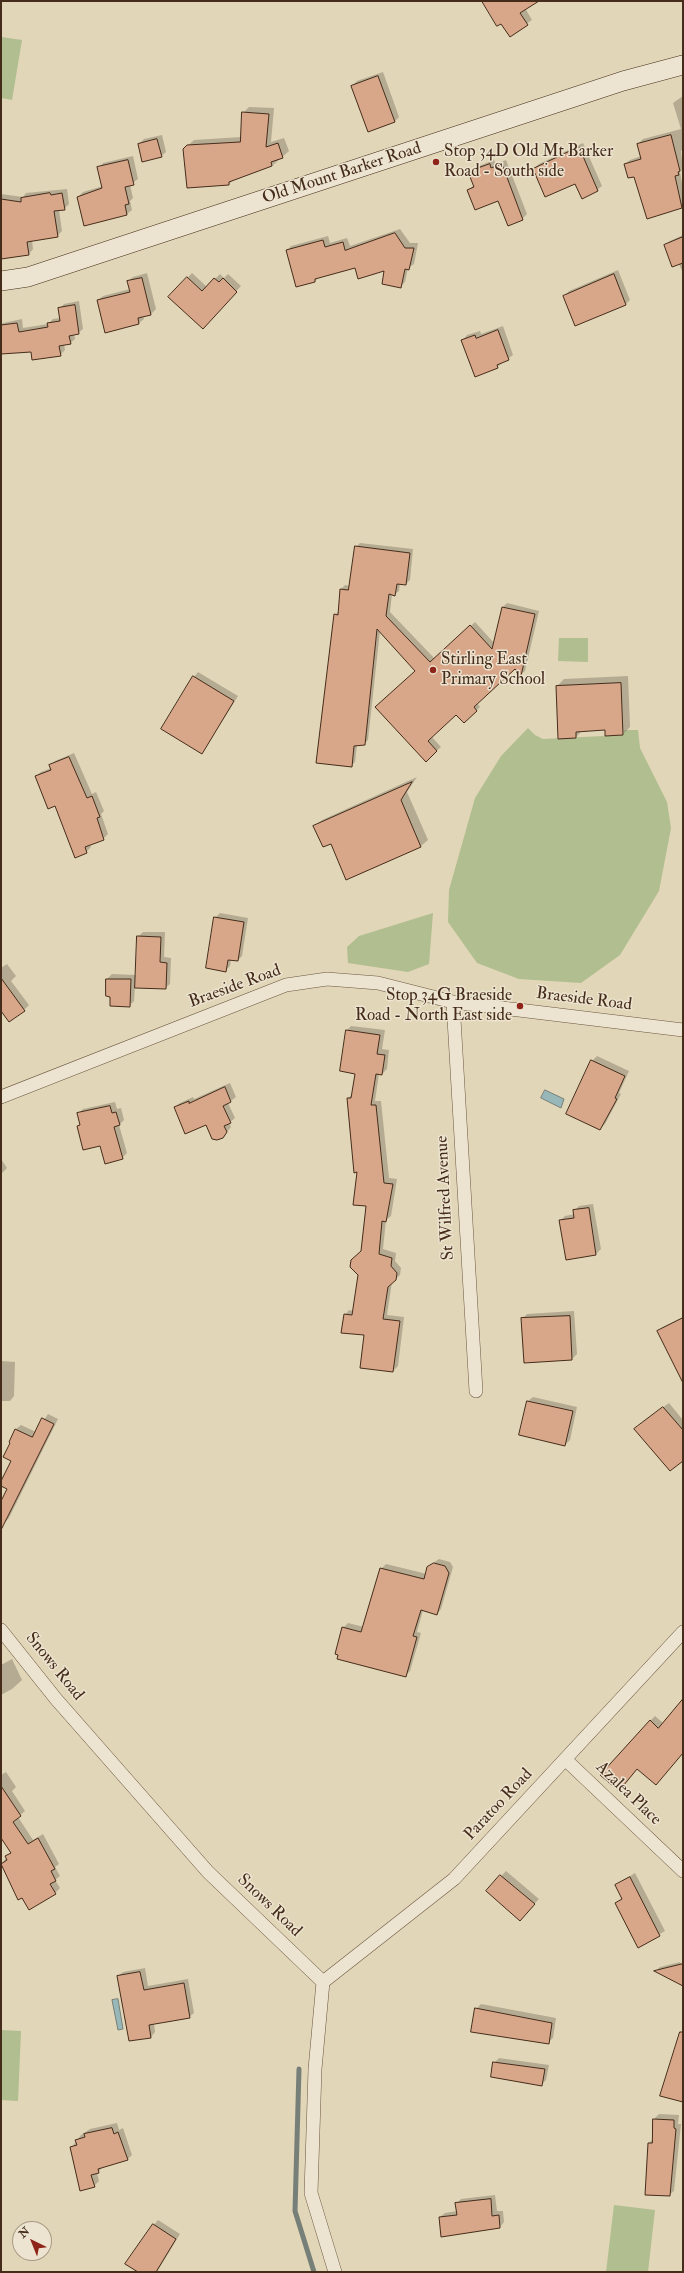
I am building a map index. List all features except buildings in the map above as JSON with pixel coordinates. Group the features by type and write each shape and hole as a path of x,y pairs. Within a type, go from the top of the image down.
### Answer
{"main road":[{"name":"Old Mount Barker Road","path":"1,281 28,277 623,81 683,65"}],"street":[{"name":"Braeside Road","path":"1,1097 286,985 326,980 378,983 453,1002 683,1030"},
{"name":"St Wilfred Avenue","path":"453,1002 476,1391"},
{"name":"Snows Road","path":"1,1630 56,1699 208,1872 323,1982"},
{"name":"Paratoo Road","path":"323,1982 454,1879 566,1760 683,1632"},
{"name":"Azalea Place","path":"566,1760 683,1871"},
{"path":"323,1982 315,2069 311,2193 335,2272"}],"green space":[{"path":"1,37 22,40 12,100 1,98"},
{"path":"559,638 588,638 588,662 558,661"},
{"path":"528,728 535,735 543,739 623,735 625,730 638,730 640,748 667,802 671,828 659,891 620,955 581,983 519,979 477,963 448,922 449,890 475,798 501,756"},
{"path":"433,913 429,964 408,972 348,963 347,947 359,936"},
{"path":"1,2030 21,2031 18,2101 1,2100"},
{"path":"614,2205 655,2210 648,2272 606,2272"}],"water":[{"path":"545,1090 564,1099 561,1108 541,1098"},
{"path":"118,1999 123,2029 118,2030 112,2000"}],"waterway":[{"path":"299,2069 295,2211 314,2272"}],"place":[{"name":"Stop 34D Old Mt Barker Road - South side","path":"436,162"},
{"name":"Stirling East Primary School","path":"433,670"},
{"name":"Stop 34G Braeside Road - North East side","path":"520,1006"}]}
